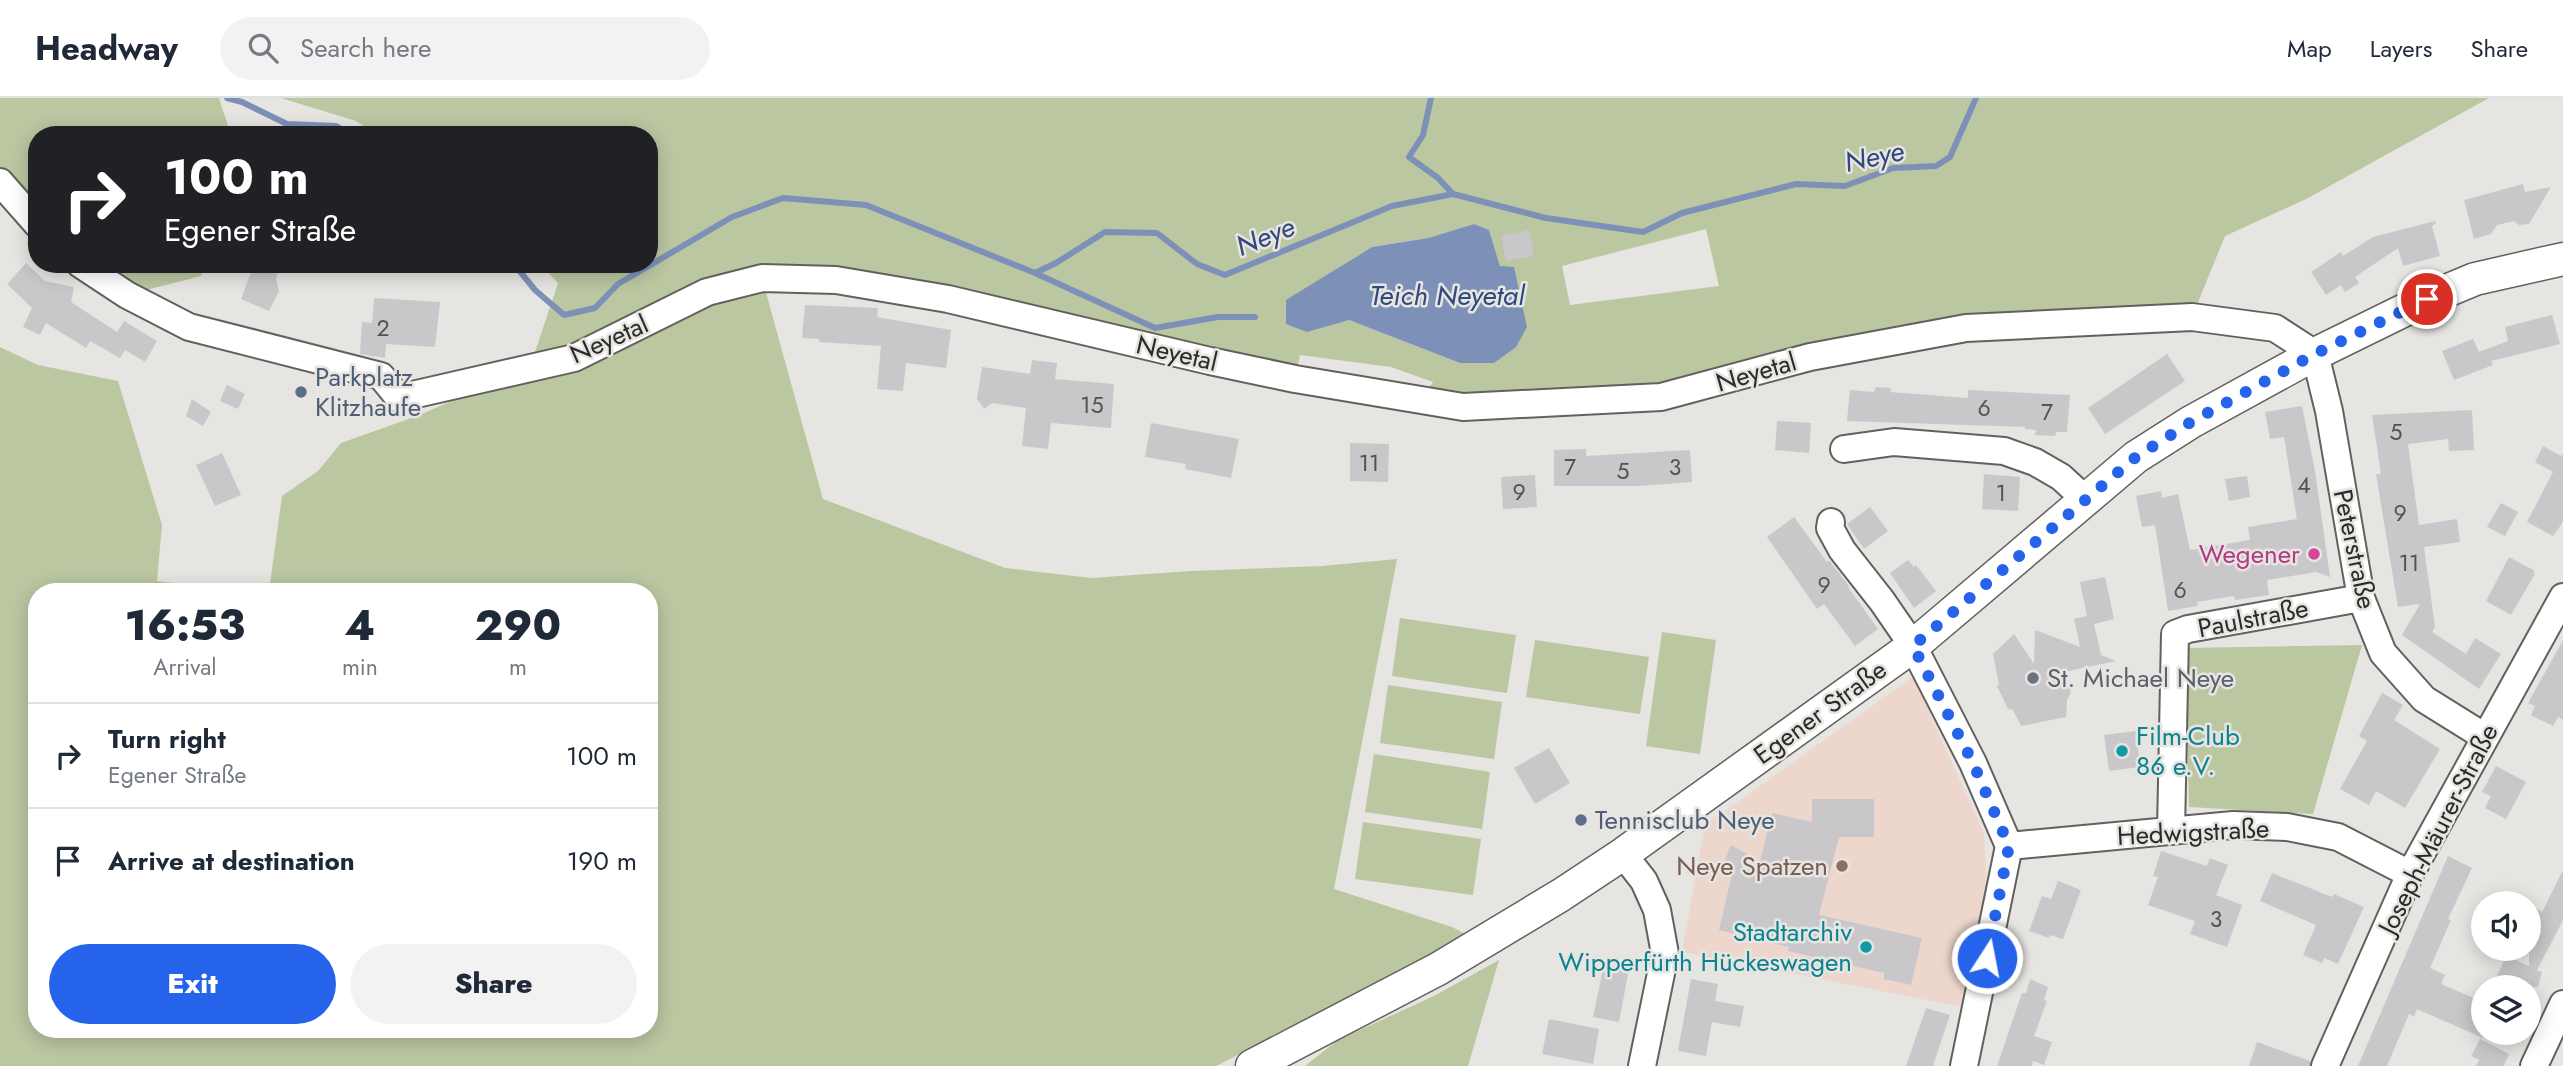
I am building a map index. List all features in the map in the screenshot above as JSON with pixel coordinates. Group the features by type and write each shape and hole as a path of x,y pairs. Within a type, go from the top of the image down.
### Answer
{"street":[{"path":"0,182 28,214"},
{"name":"Egener Straße","path":"1252,1066 1438,969 1623,854 1913,646 2147,450 2191,422 2315,354 2427,299 2475,279 2563,259"},
{"name":"Neyetal","path":"94,273 127,295 189,327 381,376 399,398 574,358 707,292 762,278 836,280 948,299 1295,379 1463,407 1661,397 1810,357 1966,328 2192,317 2275,328 2315,354"},
{"name":"Peterstraße","path":"2315,354 2329,411 2361,598 2383,653 2424,699 2485,737"},
{"path":"1844,449 1894,442 2004,451 2035,462 2061,477 2086,500"},
{"path":"1831,522 1830,528 1842,550 1913,646 1973,763 2009,846 1964,1066"},
{"name":"Joseph-Mäurer-Straße","path":"2325,1066 2410,874 2563,597"},
{"name":"Paulstraße","path":"2172,831 2175,634 2188,629 2361,598"},
{"name":"Hedwigstraße","path":"2009,846 2233,825 2287,827 2338,837 2410,874"},
{"path":"1623,854 1644,881 1657,910 1665,954 1642,1066"},
{"path":"2534,1066 2563,1004"}],"shaded area":[{"name":"Neye Spatzen","path":"1913,677 1984,833 1987,900 1963,1007 1682,952 1705,825"}],"green space":[{"path":"0,98 219,98 228,126 28,126 28,214 0,182"},
{"path":"281,98 2489,98 2306,199 2225,236 2192,317 1966,328 1730,380 1421,399 1433,382 1391,367 1300,355 1295,379 948,299 762,278 823,499 1005,568 1091,578 1322,566 1397,559 1334,889 1452,927 1472,937 1216,1066 0,1066 0,347 38,365 118,381 162,525 157,581 174,583 28,583 28,1038 658,1038 658,583 270,583 282,496 318,471 341,443 417,416 530,367 558,283 549,273 658,273 658,126 364,126 356,121","holes":["1474,224 1489,230 1500,266 1494,363 1460,363 1349,320 1341,266 1372,247 1428,238","1706,229 1719,286 1570,305 1562,266"]},
{"path":"94,273 202,273 201,276 127,295"},
{"path":"1400,618 1516,635 1507,693 1392,676"},
{"path":"1662,632 1716,640 1700,754 1646,746"},
{"path":"1535,640 1649,657 1640,714 1526,697"},
{"path":"2362,645 2313,814 2189,807 2185,648"},
{"path":"1388,685 1502,702 1494,759 1380,743"},
{"path":"1374,754 1490,772 1482,829 1365,812"},
{"path":"1363,822 1481,839 1473,895 1355,879"},
{"path":"1499,960 1468,1066 1305,1066 1338,1040 1434,996"}],"water":[{"name":"Teich Neyetal","path":"1474,224 1489,230 1500,266 1514,267 1527,327 1516,347 1494,363 1460,363 1349,320 1307,332 1286,324 1286,300 1372,247 1428,238"}],"building":[{"path":"2523,184 2525,192 2551,187 2529,224 2519,225 2514,221 2497,225 2491,234 2474,239 2464,200"},
{"path":"2435,221 2432,226 2440,256 2403,266 2398,248 2355,277 2359,283 2345,292 2341,285 2326,295 2311,272 2341,252 2343,256 2373,237"},
{"path":"1529,230 1534,256 1506,261 1501,236"},
{"path":"26,263 28,273 37,273 45,281 74,287 71,302 117,332 124,321 157,341 145,362 125,350 120,358 90,341 86,348 46,323 40,335 23,327 32,308 7,284"},
{"path":"251,273 278,273 276,279 279,291 269,311 241,299"},
{"path":"374,298 440,302 435,347 386,344 385,358 360,354 362,322 372,323"},
{"path":"805,305 878,308 877,317 951,330 946,368 906,363 903,391 877,389 881,346 819,342 819,339 802,338"},
{"path":"2552,315 2560,344 2491,361 2493,365 2454,380 2442,351 2473,339 2479,352 2508,341 2505,327"},
{"path":"2167,354 2185,381 2105,434 2088,408"},
{"path":"1032,360 1057,363 1055,379 1114,384 1111,428 1051,423 1048,449 1022,446 1026,408 992,403 984,409 977,399 982,367 1030,374"},
{"path":"227,385 245,394 238,409 220,401"},
{"path":"1876,387 1891,388 1890,392 1968,398 1968,390 2070,395 2067,432 2056,432 2055,436 2035,435 2036,430 2025,427 1847,421 1850,390 1874,392"},
{"path":"192,399 211,412 203,426 186,416"},
{"path":"2302,406 2315,471 2330,577 2316,572 2267,580 2269,595 2235,600 2234,596 2197,602 2198,606 2168,611 2155,525 2142,527 2136,496 2161,491 2162,498 2178,494 2190,550 2250,540 2248,527 2297,519 2284,437 2270,439 2265,412"},
{"path":"2472,410 2474,450 2449,451 2448,439 2408,444 2419,525 2457,519 2460,542 2424,547 2435,627 2432,632 2466,654 2475,638 2501,654 2479,689 2402,635 2420,604 2398,607 2376,474 2381,474 2372,415"},
{"path":"1777,421 1811,423 1809,453 1775,450"},
{"path":"1151,423 1239,439 1231,478 1185,469 1186,464 1145,457"},
{"path":"1350,443 1389,444 1388,482 1350,481"},
{"path":"2543,446 2561,456 2563,453 2563,522 2553,536 2527,522 2553,472 2535,462"},
{"path":"1586,449 1586,456 1690,450 1692,482 1639,486 1554,486 1554,450"},
{"path":"222,453 241,495 215,506 196,465"},
{"path":"1984,474 2020,477 2018,511 1982,509"},
{"path":"1535,475 1537,507 1503,509 1501,477"},
{"path":"2247,476 2250,497 2229,501 2225,479"},
{"path":"2501,503 2518,512 2505,536 2487,527"},
{"path":"1870,507 1888,531 1864,549 1847,524"},
{"path":"1794,517 1827,562 1829,560 1849,586 1878,629 1855,646 1824,604 1817,609 1767,537"},
{"path":"2509,557 2535,571 2511,615 2486,601"},
{"path":"1908,560 1914,567 1916,565 1936,591 1914,608 1890,573"},
{"name":"St. Michael Neye","path":"2105,577 2114,619 2094,624 2101,655 2116,661 2064,672 2071,692 2067,700 2066,717 2021,726 2013,710 2008,709 1997,686 1999,684 1993,654 2014,634 2034,664 2035,630 2080,647 2074,619 2087,616 2080,582"},
{"path":"2563,640 2563,720 2558,717 2553,726 2531,715 2535,706 2528,703"},
{"path":"2382,693 2403,705 2394,720 2440,749 2405,808 2376,791 2369,805 2340,789 2367,741 2359,736"},
{"name":"Film-Club 86 e.V.","path":"2136,731 2140,767 2109,771 2104,735"},
{"path":"1549,748 1570,783 1535,804 1514,768"},
{"path":"2496,766 2526,782 2506,819 2485,808 2491,796 2482,792"},
{"path":"1812,799 1874,799 1874,837 1839,837 1819,915 1922,938 1911,985 1884,979 1884,973 1788,951 1789,947 1719,930 1732,874 1721,869 1731,845 1760,861 1772,813 1812,822"},
{"path":"2161,851 2207,866 2210,858 2228,865 2216,895 2242,905 2227,947 2190,934 2195,921 2148,905 2158,877 2153,876"},
{"path":"2448,856 2472,868 2448,919 2451,920 2430,968 2445,975 2441,984 2471,997 2471,1033 2417,1009 2414,1017 2409,1014 2387,1066 2358,1066"},
{"path":"2563,870 2563,920 2537,970 2542,972 2541,976 2497,975 2504,961 2518,961 2529,966 2529,961 2541,961 2542,912"},
{"path":"2272,873 2364,907 2338,964 2324,958 2322,963 2303,955 2316,925 2260,901"},
{"path":"2058,881 2081,890 2063,939 2050,935 2049,938 2029,931 2042,896 2051,899"},
{"path":"1604,964 1629,969 1619,1022 1593,1017"},
{"path":"1691,979 1718,984 1715,1001 1744,1006 1740,1027 1712,1022 1706,1056 1678,1051"},
{"path":"2030,979 2048,987 2044,1000 2047,1001 2034,1036 2052,1042 2044,1065 2033,1061 2032,1066 1997,1066 2022,993 2026,993"},
{"path":"1926,1008 1950,1015 1933,1066 1906,1066"},
{"path":"1549,1019 1599,1029 1593,1064 1542,1054"},
{"path":"2257,1042 2310,1061 2310,1066 2249,1066"},
{"path":"2477,1045 2492,1045 2509,1054 2504,1066 2476,1066 2479,1060 2471,1056"}],"waterway":[{"name":"Neye","path":"227,98 242,102 287,124 336,126"},
{"path":"1431,98 1423,135 1409,157 1438,178 1453,194"},
{"name":"Neye","path":"658,260 732,217 783,198 866,205 1035,273 1105,232 1157,233 1197,264 1225,275 1392,206 1453,194 1546,218 1643,232 1682,213 1796,184 1845,186 1893,168 1936,166 1950,157 1976,98"},
{"name":"Neye","path":"521,273 535,290 564,315 595,308 618,284 637,273"},
{"path":"1035,273 1155,328 1218,317 1255,317"}],"place":[{"name":"Parkplatz Klitzhaufe","path":"301,392"},
{"name":"Wegener","path":"2314,554"},
{"name":"St. Michael Neye","path":"2033,678"},
{"name":"Film-Club 86 e.V.","path":"2122,751"},
{"name":"Tennisclub Neye","path":"1581,820"},
{"name":"Neye Spatzen","path":"1842,866"},
{"name":"Stadtarchiv Wipperfürth Hückeswagen","path":"1866,947"}],"route":[{"path":"1987,958 2009,846 1973,763 1913,646 2136,457 2191,422 2315,354 2427,299"}]}
